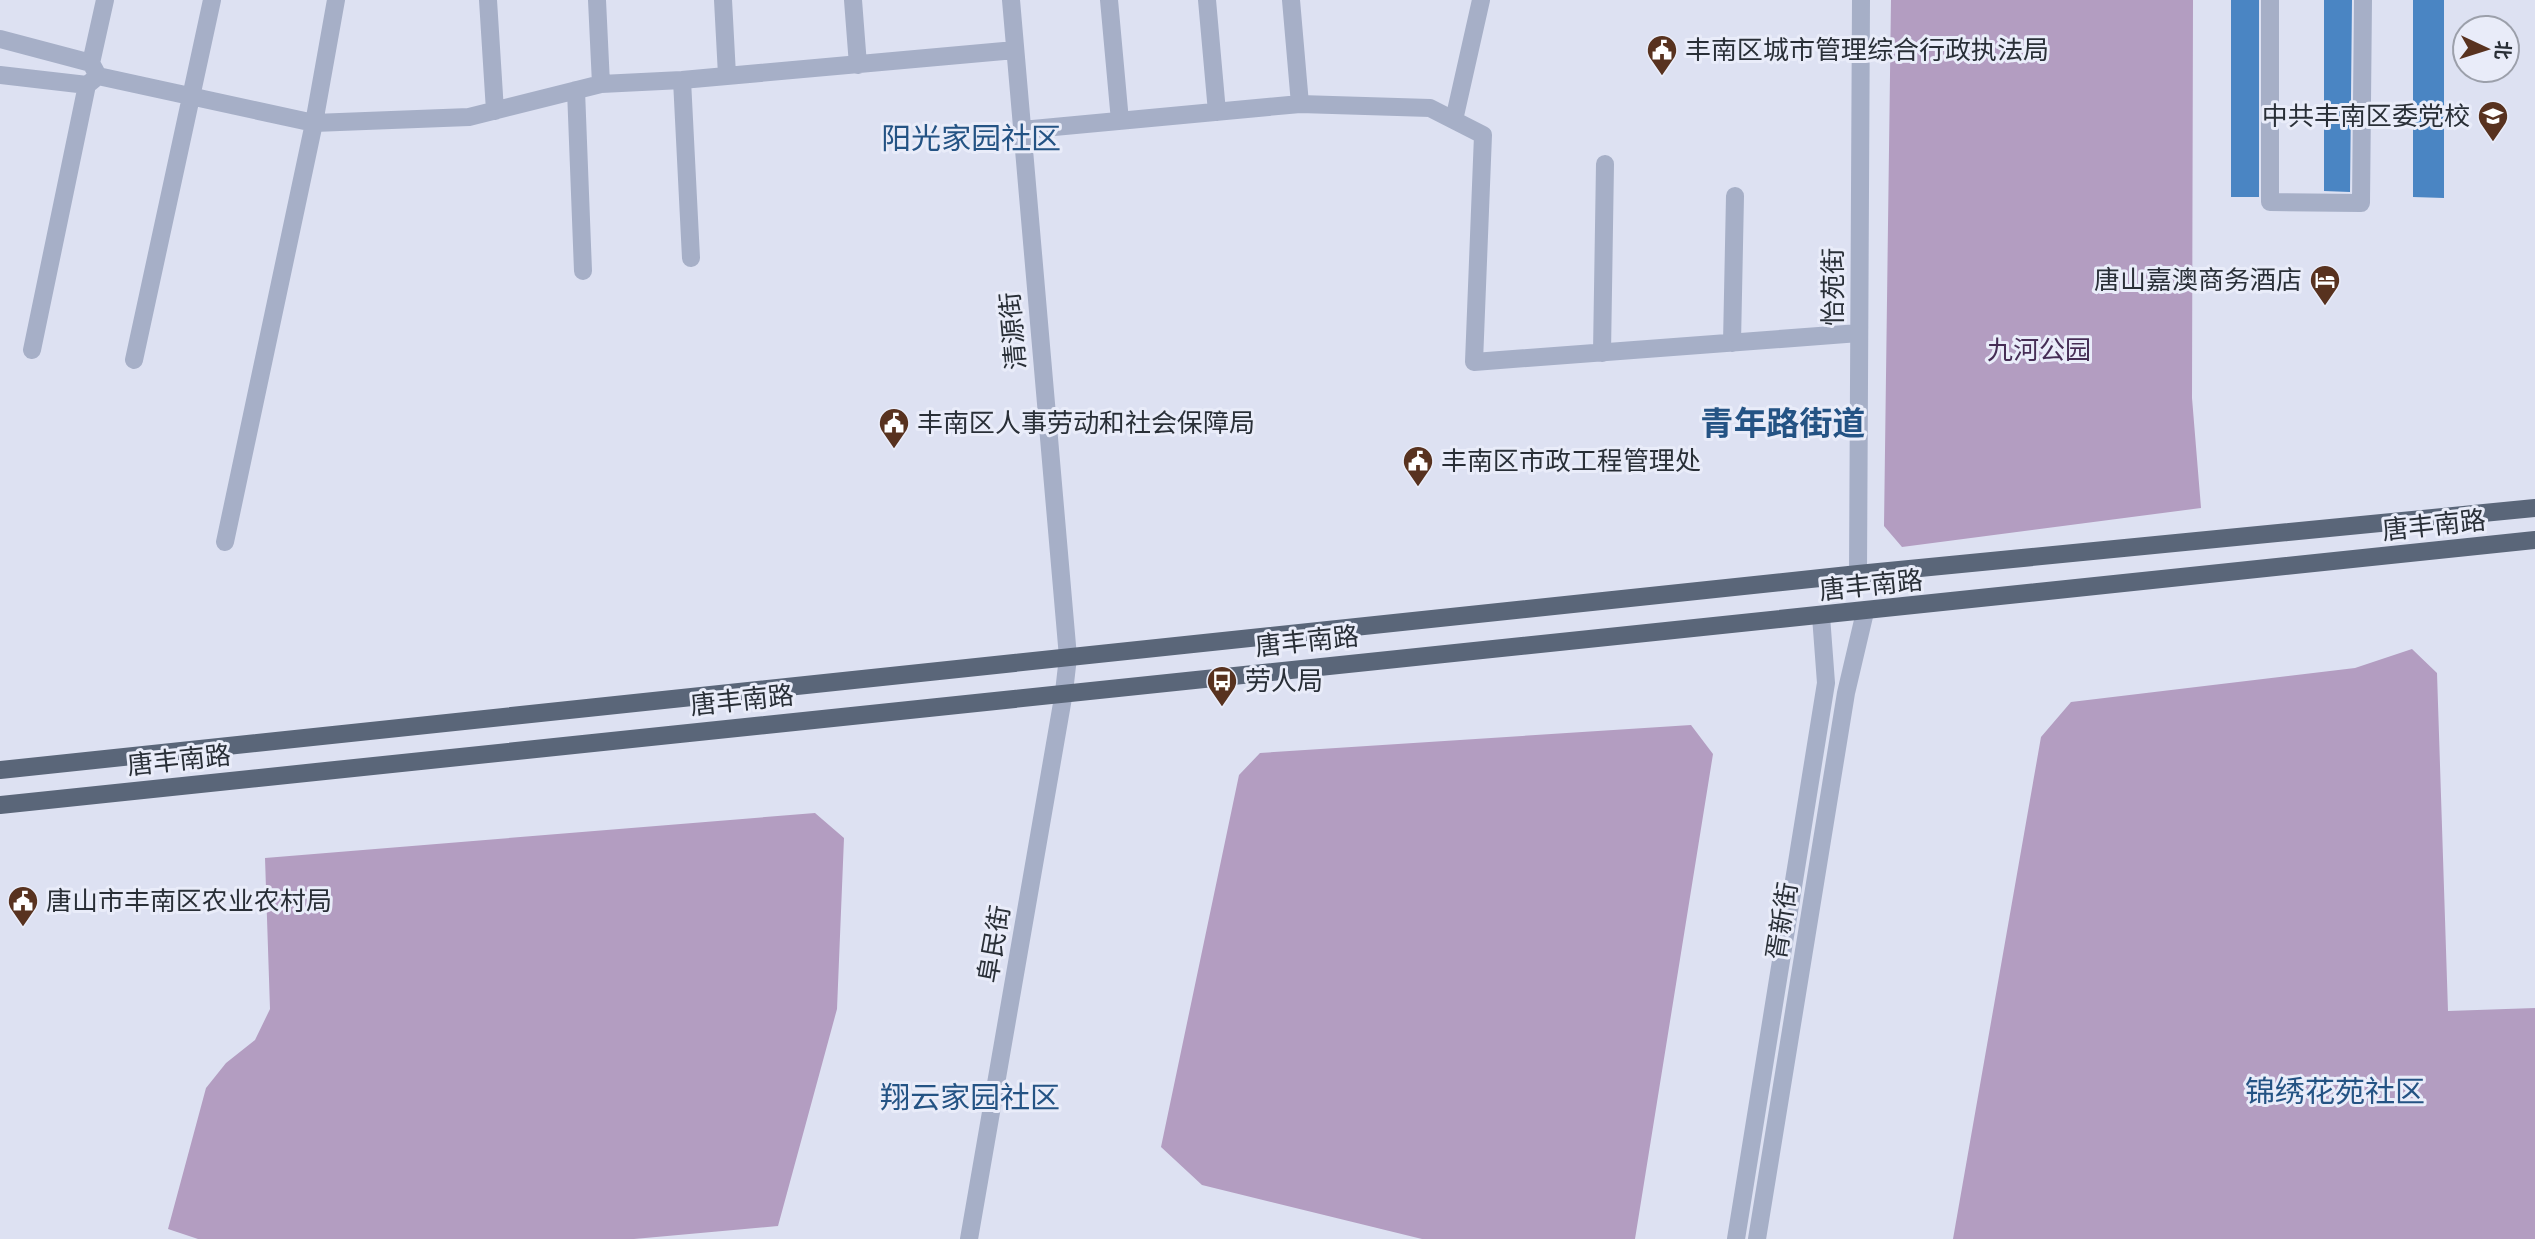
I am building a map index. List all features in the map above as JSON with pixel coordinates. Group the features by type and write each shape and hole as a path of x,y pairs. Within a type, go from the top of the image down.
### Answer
{"main road":[{"name":"唐丰南路","path":"0,770 1858,574 2535,508"},
{"name":"唐丰南路","path":"0,805 2535,540"}],"street":[{"path":"32,349 92,74 105,0"},
{"path":"134,360 212,0"},
{"path":"225,542 314,122 336,0"},
{"path":"488,0 495,111"},
{"path":"597,0 601,84"},
{"path":"723,0 727,75"},
{"path":"853,0 858,65"},
{"name":"清源街","path":"1011,0 1068,657"},
{"path":"1109,0 1120,121"},
{"path":"1207,0 1217,112"},
{"path":"1291,0 1300,104"},
{"path":"1454,120 1481,0"},
{"name":"怡苑街","path":"1858,574 1861,0"},
{"path":"2270,0 2270,202 2361,202 2363,0"},
{"path":"0,39 92,74 314,122 469,117 601,84 682,80 1015,50"},
{"path":"0,75 92,74"},
{"path":"682,80 691,258"},
{"path":"576,90 583,271"},
{"path":"1022,130 1300,104 1430,108 1454,120 1483,135 1474,362 1860,333"},
{"path":"1602,353 1605,164"},
{"path":"1732,342 1735,196"},
{"name":"胥新街","path":"1757,1239 1846,693 1865,612"},
{"name":"胥新街","path":"1736,1239 1826,683 1821,616"},
{"name":"阜民街","path":"969,1239 1068,657"}],"green space":[{"name":"九河公园","path":"1891,0 2193,0 2192,398 2201,508 1902,547 1884,526"},
{"path":"2412,649 2437,673 2448,1011 2535,1008 2535,1239 1953,1239 2041,737 2071,702 2355,668"},
{"path":"1691,725 1713,754 1635,1239 1422,1239 1202,1185 1161,1147 1239,775 1260,753"},
{"path":"815,813 844,838 837,1009 778,1226 634,1239 198,1239 168,1229 206,1088 226,1063 255,1040 270,1009 265,858"}],"building":[{"path":"2231,0 2259,0 2259,197 2231,197"},
{"path":"2324,0 2352,0 2350,192 2324,191"},
{"path":"2413,0 2444,0 2444,198 2413,197"}],"place":[{"name":"丰南区城市管理综合行政执法局","path":"1662,77"},
{"name":"中共丰南区委党校","path":"2493,143"},
{"name":"唐山嘉澳商务酒店","path":"2325,307"},
{"name":"丰南区人事劳动和社会保障局","path":"894,450"},
{"name":"丰南区市政工程管理处","path":"1418,488"},
{"name":"劳人局","path":"1222,708"},
{"name":"唐山市丰南区农业农村局","path":"23,928"}],"district":[{"name":"阳光家园社区","path":"971,138"},
{"name":"青年路街道","path":"1783,424"},
{"name":"锦绣花苑社区","path":"2335,1091"},
{"name":"翔云家园社区","path":"970,1097"}]}
